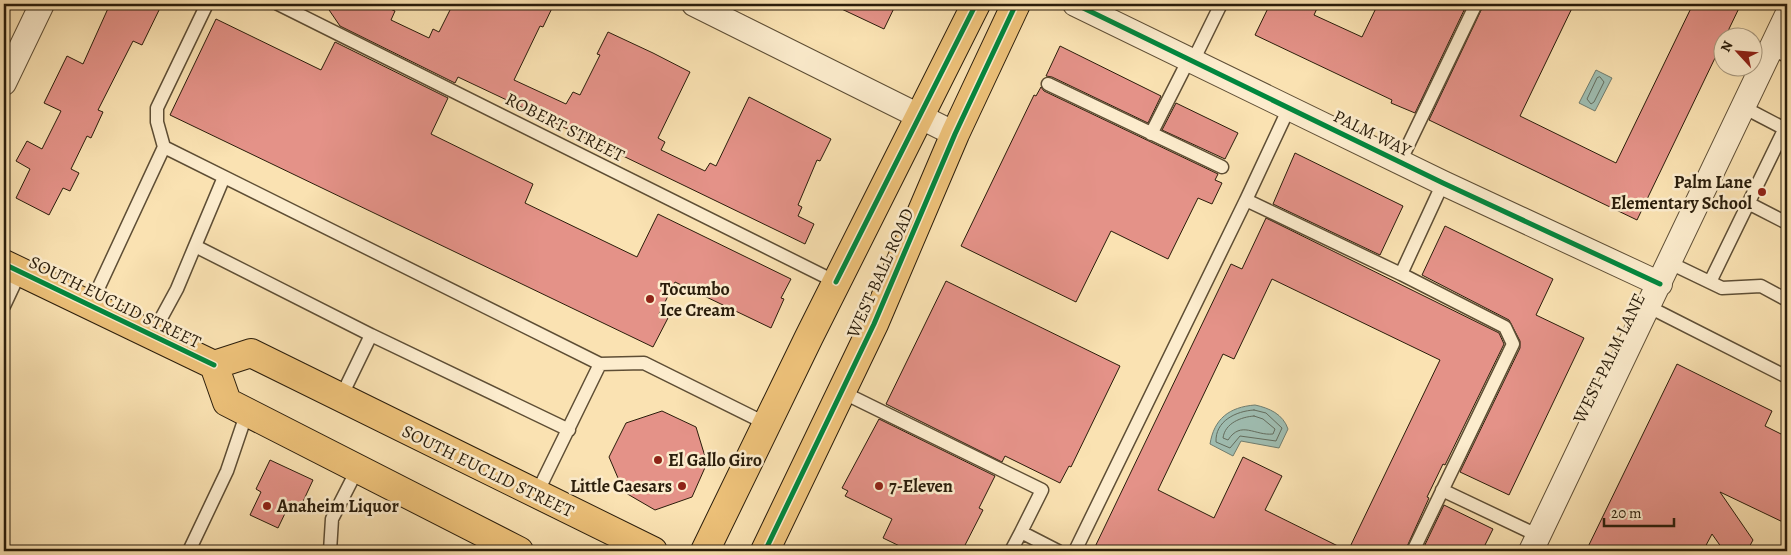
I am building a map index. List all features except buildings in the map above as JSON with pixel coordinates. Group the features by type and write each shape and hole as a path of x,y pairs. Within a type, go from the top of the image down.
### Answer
{"main road":[{"name":"WEST BALL ROAD","path":"705,551 836,282 921,117 976,4"},
{"name":"WEST BALL ROAD","path":"765,551 842,392 905,253 955,134 1016,4"},
{"name":"SOUTH EUCLID STREET","path":"12,268 214,365 251,353 653,551"},
{"name":"SOUTH EUCLID STREET","path":"214,365 227,402 519,551"}],"street":[{"path":"4,83 42,4"},
{"path":"694,4 955,134"},
{"name":"PALM WAY","path":"1075,4 1400,162 1660,284"},
{"name":"WEST PALM LANE","path":"1535,544 1743,107 1779,53 1787,15"}],"lane":[{"path":"90,306 164,148 157,122 158,108 207,4"},
{"name":"ROBERT STREET","path":"278,4 836,282"},
{"path":"1151,134 1221,4"},
{"path":"1400,162 1476,4"},
{"path":"1048,84 1222,168"},
{"path":"1710,282 1786,129 1743,107"},
{"path":"1075,551 1289,108"},
{"path":"164,148 600,364 644,363 767,424"},
{"path":"152,335 177,289 224,177"},
{"path":"1401,274 1444,183"},
{"path":"1246,200 1401,274 1505,327 1513,344 1413,551"},
{"path":"1748,203 1787,222"},
{"path":"195,246 371,336 569,430"},
{"path":"1670,263 1722,288 1761,286 1787,300"},
{"path":"4,306 12,268"},
{"path":"1649,307 1787,377"},
{"path":"341,398 371,336"},
{"path":"536,495 600,364"},
{"path":"842,392 1042,490 1011,551"},
{"path":"189,551 227,471 247,412"},
{"path":"330,551 332,519 357,470"},
{"path":"1442,490 1535,544"},
{"path":"1021,532 1058,551"}],"water":[{"path":"1596,70 1612,78 1595,111 1579,103"},
{"path":"1255,405 1275,412 1286,424 1288,429 1279,448 1241,441 1233,456 1210,444 1215,428 1224,416 1238,408"}],"cycle path":[{"path":"836,282 976,4"},
{"path":"765,551 874,324 955,134 1016,4"},
{"path":"1075,4 1443,183 1660,284"},
{"path":"4,264 214,365"}],"place":[{"name":"Palm Lane Elementary School","path":"1762,192"},
{"name":"Tocumbo Ice Cream","path":"650,299"},
{"name":"El Gallo Giro","path":"658,460"},
{"name":"Little Caesars","path":"682,486"},
{"name":"7-Eleven","path":"879,486"},
{"name":"Anaheim Liquor","path":"267,506"}]}
